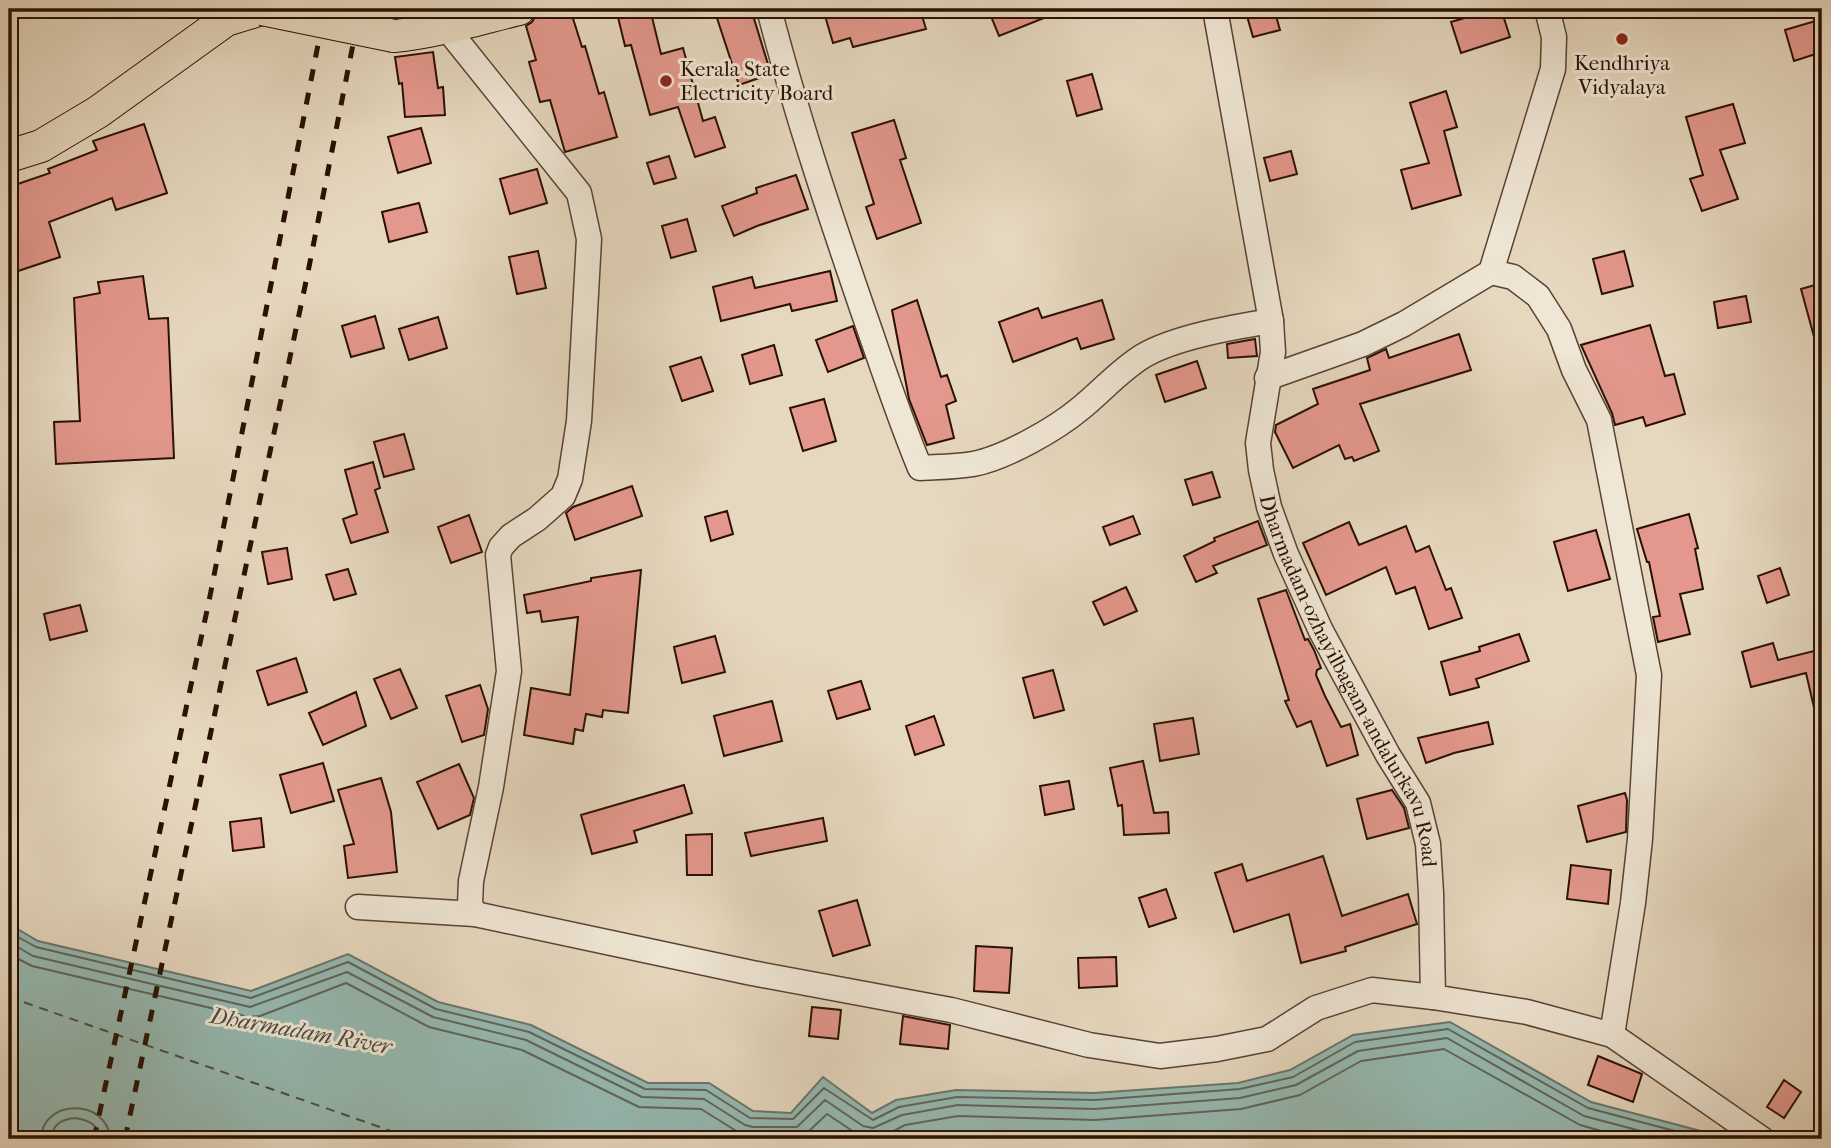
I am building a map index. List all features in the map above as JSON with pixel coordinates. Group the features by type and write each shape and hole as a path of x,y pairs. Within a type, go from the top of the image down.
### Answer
{"main road":[{"path":"9,156 41,146 98,112 226,20 262,9 394,36 423,33 519,9"}],"street":[{"path":"769,9 832,222 897,412 920,468 975,464 1029,443 1080,410 1144,355 1173,343 1271,321"},
{"name":"Dharmadam-ozhayilbagam-andalurkavu Road","path":"1215,9 1271,321 1272,352 1258,443 1269,507 1286,554 1321,631 1388,755 1418,803 1425,827 1432,893 1433,997"},
{"path":"1267,378 1363,344 1404,324 1491,272 1553,69 1554,37 1547,9"},
{"path":"445,26 579,193 589,239 579,421 570,479 563,496 537,519 511,536 498,555 509,671 491,787 471,881 470,904 475,914"},
{"path":"1491,272 1513,277 1538,296 1559,329 1574,370 1599,421 1649,675 1640,839 1612,1035"},
{"path":"358,907 475,914 739,970 951,1010 1089,1045 1160,1056 1267,1039 1316,1008 1372,990 1527,1012 1612,1035 1762,1139"}],"water":[{"name":"Dharmadam River","path":"9,924 38,941 251,991 348,954 438,1002 531,1025 648,1083 709,1083 753,1111 791,1113 823,1077 872,1113 896,1100 956,1090 1094,1093 1238,1083 1290,1070 1353,1035 1450,1022 1591,1102 1731,1139 94,1139 74,1133 60,1139 9,1139"}],"building":[{"path":"557,9 570,9 582,47 585,46 599,94 604,92 617,137 565,152 550,100 540,102 529,62 536,60 526,26 536,15"},
{"path":"616,9 650,9 661,54 683,48 703,121 715,117 725,147 695,157 678,107 650,115 631,45 625,46"},
{"path":"714,9 751,9 771,74 739,85"},
{"path":"823,9 920,9 926,29 853,47 850,38 833,43"},
{"path":"988,9 1064,9 1064,10 999,36"},
{"path":"1245,9 1274,9 1280,30 1253,37"},
{"path":"1501,9 1510,37 1461,53 1451,22"},
{"path":"1822,19 1822,52 1794,61 1785,30"},
{"path":"433,52 438,88 443,87 445,115 405,117 402,83 399,84 395,57"},
{"path":"1092,74 1102,109 1077,116 1067,81"},
{"path":"1446,91 1457,127 1444,131 1461,195 1412,209 1401,170 1429,163 1410,103"},
{"path":"1733,104 1745,143 1720,150 1738,199 1702,211 1690,179 1703,175 1686,117"},
{"path":"894,120 906,158 900,160 921,223 877,239 866,207 874,204 852,133"},
{"path":"144,124 167,193 116,210 112,198 49,222 60,257 9,274 9,187 50,173 48,169 97,150 93,141"},
{"path":"421,128 431,163 398,173 388,137"},
{"path":"1291,151 1297,174 1270,181 1264,158"},
{"path":"669,156 676,178 654,184 647,163"},
{"path":"537,169 547,203 510,214 500,179"},
{"path":"796,175 808,209 734,236 722,206 757,193 756,188"},
{"path":"419,203 427,232 389,242 382,212"},
{"path":"687,219 696,251 671,258 662,226"},
{"path":"538,251 546,288 517,294 509,257"},
{"path":"1624,251 1633,286 1602,294 1593,259"},
{"path":"830,271 837,301 792,311 790,304 721,321 713,287 752,277 755,288"},
{"path":"143,276 149,319 168,318 174,458 56,464 54,422 80,421 74,298 100,293 98,282"},
{"path":"1822,283 1822,343 1816,344 1801,289"},
{"path":"1746,296 1751,322 1718,328 1714,302"},
{"path":"917,300 941,377 947,375 956,401 946,405 954,438 927,445 909,399 892,310"},
{"path":"1102,300 1114,339 1081,349 1077,338 1013,362 999,322 1038,308 1042,318"},
{"path":"375,316 384,348 351,357 342,326"},
{"path":"438,317 447,348 409,360 399,329"},
{"path":"1650,325 1665,376 1674,374 1685,414 1646,426 1643,417 1615,425 1581,345"},
{"path":"853,326 864,358 828,372 816,340"},
{"path":"1459,334 1471,370 1360,404 1379,451 1354,461 1352,457 1345,459 1339,445 1293,468 1275,432 1276,425 1318,404 1313,389 1370,370 1367,358 1386,349 1389,358"},
{"path":"1255,339 1257,356 1228,358 1227,344"},
{"path":"774,345 782,375 750,384 742,355"},
{"path":"701,357 713,391 682,401 670,367"},
{"path":"1197,361 1206,388 1165,402 1156,375"},
{"path":"824,399 836,441 803,451 790,408"},
{"path":"404,434 414,469 384,477 374,442"},
{"path":"373,462 380,488 375,490 388,532 351,543 343,519 357,514 345,470"},
{"path":"1212,472 1220,497 1193,505 1185,480"},
{"path":"632,486 642,516 575,540 566,513 573,507"},
{"path":"727,511 733,534 711,541 705,517"},
{"path":"1689,514 1698,548 1695,549 1703,589 1680,594 1690,634 1658,642 1653,617 1660,616 1649,562 1637,529"},
{"path":"469,515 482,552 451,563 438,527"},
{"path":"1133,516 1140,534 1110,545 1103,527"},
{"path":"1258,521 1267,545 1213,566 1217,573 1196,582 1184,556 1215,541 1214,538"},
{"path":"1349,522 1359,545 1406,526 1416,552 1429,546 1446,590 1451,588 1462,618 1429,629 1415,587 1396,594 1386,567 1326,595 1303,543"},
{"path":"1596,530 1610,579 1568,591 1554,542"},
{"path":"287,548 292,579 268,584 262,552"},
{"path":"1780,568 1789,595 1767,603 1758,576"},
{"path":"348,569 356,594 334,600 326,575"},
{"path":"641,570 628,713 603,710 602,717 586,714 583,731 575,729 573,744 524,735 531,688 570,695 578,617 542,622 540,611 527,613 524,595 591,581 591,578"},
{"path":"1126,587 1137,611 1104,625 1093,602"},
{"path":"1286,590 1305,640 1308,639 1321,668 1316,675 1325,696 1341,727 1350,724 1358,755 1327,766 1311,721 1297,727 1285,701 1289,700 1258,599"},
{"path":"80,605 87,631 50,640 44,614"},
{"path":"1519,634 1529,661 1476,679 1479,687 1450,695 1441,662 1480,651 1479,647"},
{"path":"715,636 725,672 682,683 674,647"},
{"path":"1773,643 1778,660 1822,649 1822,711 1815,712 1806,673 1751,687 1742,652"},
{"path":"296,658 307,692 268,705 257,671"},
{"path":"400,669 417,708 391,719 374,679"},
{"path":"1053,670 1064,710 1034,718 1023,678"},
{"path":"861,681 870,709 837,719 828,691"},
{"path":"480,685 488,709 484,735 462,742 446,696"},
{"path":"356,692 366,726 323,745 309,713"},
{"path":"772,701 782,741 724,756 714,716"},
{"path":"934,716 944,745 915,755 906,726"},
{"path":"1193,718 1199,754 1160,761 1154,724"},
{"path":"1488,722 1493,744 1426,763 1418,738"},
{"path":"1143,761 1154,813 1168,812 1169,833 1124,835 1122,805 1118,806 1110,768"},
{"path":"323,763 334,801 291,813 280,775"},
{"path":"459,764 474,798 470,815 438,829 417,782"},
{"path":"381,778 391,812 397,872 348,878 344,846 354,844 338,790"},
{"path":"1069,781 1074,809 1045,815 1040,786"},
{"path":"684,785 692,813 634,831 637,842 592,854 581,815"},
{"path":"1392,790 1404,808 1409,828 1367,839 1357,799"},
{"path":"1625,793 1626,832 1587,842 1578,806"},
{"path":"261,818 264,847 233,851 230,822"},
{"path":"823,818 827,841 751,856 745,833"},
{"path":"712,834 712,875 687,875 686,835"},
{"path":"1323,856 1342,916 1408,894 1417,924 1345,947 1346,951 1301,963 1289,914 1234,932 1215,873 1242,864 1247,881"},
{"path":"1571,865 1611,870 1608,904 1567,899"},
{"path":"1166,889 1176,918 1149,927 1139,898"},
{"path":"857,900 870,945 833,956 819,911"},
{"path":"976,946 1012,948 1009,993 974,991"},
{"path":"1116,957 1117,986 1079,988 1078,958"},
{"path":"812,1007 841,1010 838,1039 809,1036"},
{"path":"903,1016 950,1025 948,1049 900,1044"},
{"path":"1598,1056 1642,1074 1633,1102 1588,1085"},
{"path":"1784,1080 1801,1092 1784,1118 1767,1107"}],"ferry route":[{"path":"9,997 414,1139"}],"railway":[{"path":"94,1139 209,601 325,9"},
{"path":"125,1139 308,272 360,9"}],"place":[{"name":"Kendhriya Vidyalaya","path":"1622,39"},
{"name":"Kerala State Electricity Board","path":"666,81"}]}
